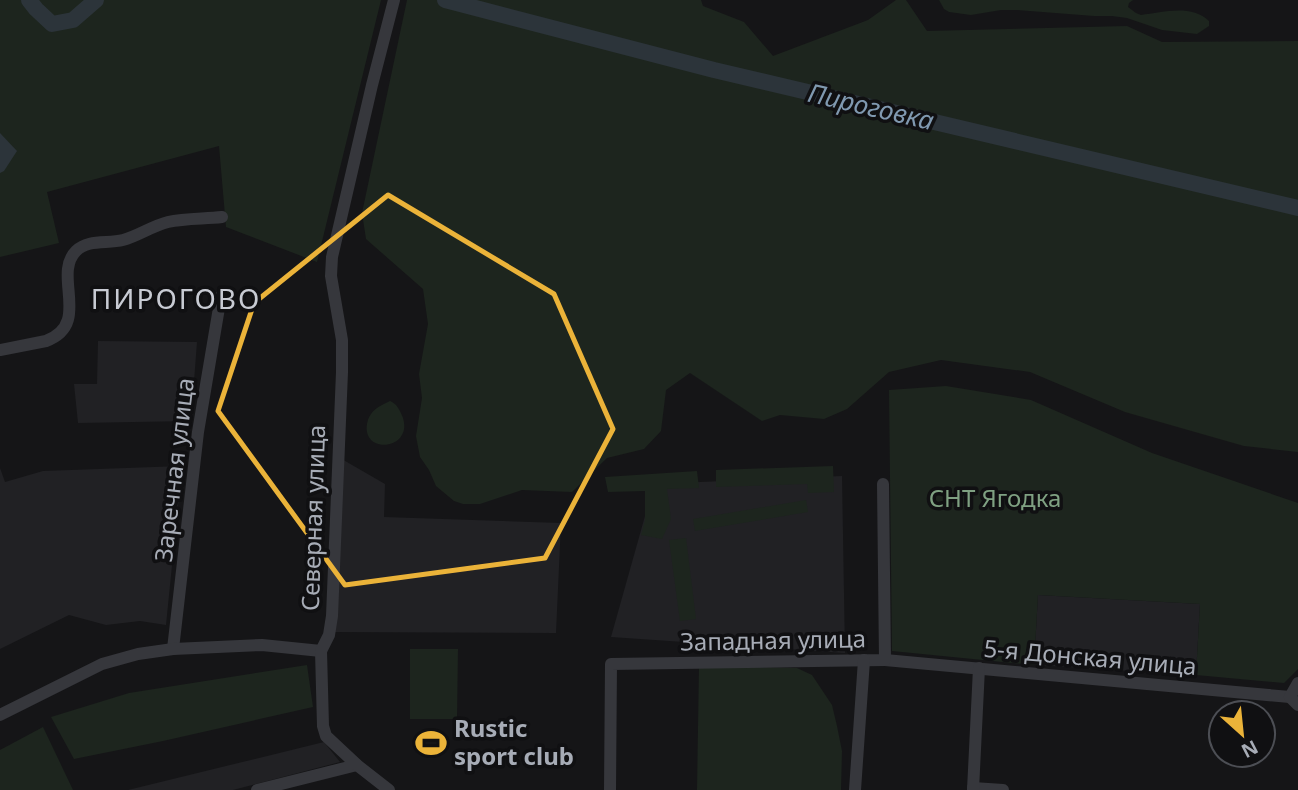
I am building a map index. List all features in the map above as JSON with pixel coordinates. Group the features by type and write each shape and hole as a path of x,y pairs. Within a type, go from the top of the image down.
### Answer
{"street":[{"name":"Северная улица","path":"389,790 326,736 323,726 321,651 329,635 332,616 342,372 342,340 331,276 332,257 394,0"},
{"path":"0,350 54,339 64,329 69,317 68,264 82,247 123,240 170,221 222,217"},
{"name":"Заречная улица","path":"173,649 198,432 221,296"},
{"name":"Западная улица","path":"610,790 611,664 885,660 883,484"},
{"path":"0,715 102,664 138,654 173,649 262,645 321,651"},
{"path":"856,790 863,660"},
{"name":"5-я Донская улица","path":"885,660 1294,701"},
{"path":"979,668 973,789 1003,790"},
{"path":"1294,701 1298,683"},
{"path":"257,790 357,765"}],"highlighted area":[{"path":"388,195 554,294 613,429 545,558 345,585 218,411 254,303"}],"shaded area":[{"path":"0,133 17,151 0,173"},
{"path":"98,341 197,342 191,421 78,423 74,384 97,384"},
{"path":"340,458 385,484 384,517 561,523 556,633 329,632"},
{"path":"182,466 166,625 140,621 106,625 69,615 0,649 0,468 5,482 43,471"},
{"path":"842,476 845,653 611,637 654,484"},
{"path":"1038,595 1200,604 1196,675 1034,665"},
{"path":"324,742 340,762 233,790 128,790"}],"green space":[{"path":"0,0 381,0 317,262 226,227 219,146 47,192 59,243 0,257"},
{"path":"407,0 701,0 703,6 744,22 773,56 868,20 896,0 906,0 927,31 1127,26 1162,42 1298,41 1298,452 1244,446 1125,412 1030,372 941,360 889,372 847,409 824,419 780,415 762,421 690,373 666,390 661,431 644,449 607,458 572,492 522,490 480,504 454,501 436,486 420,457 416,436 422,398 419,374 428,324 423,289 366,239 362,213"},
{"path":"939,0 1133,0 1128,7 1141,15 1168,11 1194,12 1209,21 1209,26 1197,34 1162,30 1127,18 1112,16 1017,10 971,15 949,12"},
{"name":"СНТ Ягодка","path":"946,386 1031,400 1152,453 1298,503 1298,669 1284,683 1196,675 1200,604 1038,595 1034,665 892,651 889,390"},
{"path":"390,401 401,412 404,429 395,442 379,444 372,441 368,434 368,419 375,410"},
{"path":"833,466 834,492 808,493 807,484 716,487 716,470"},
{"path":"697,471 699,488 667,489 671,519 662,539 641,535 645,520 645,491 608,492 605,477"},
{"path":"806,500 808,512 695,531 693,519"},
{"path":"686,538 696,619 680,621 669,540"},
{"path":"410,649 458,649 457,719 410,719"},
{"path":"307,665 313,707 163,741 74,759 51,717 129,693"},
{"path":"699,666 797,668 812,675 832,705 842,751 841,790 697,790"},
{"path":"43,727 73,790 0,790 0,750"}],"waterway":[{"name":"Пироговка","path":"29,0 52,24 73,20 96,0"},
{"name":"Пироговка","path":"445,0 714,70 1298,208"}],"place":[{"name":"Rustic sport club","path":"431,743"}],"district":[{"name":"ПИРОГОВО","path":"176,299"}]}
